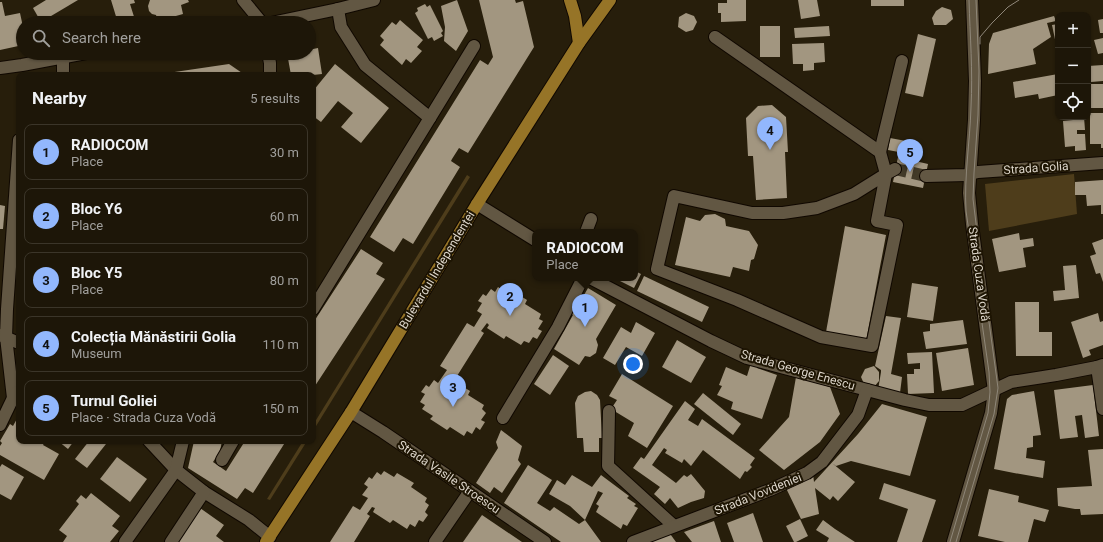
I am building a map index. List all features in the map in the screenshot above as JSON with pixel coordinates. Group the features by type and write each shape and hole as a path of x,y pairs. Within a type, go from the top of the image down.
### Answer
{"main road":[{"path":"570,0 575,16 579,44"},
{"name":"Bulevardul Independenței","path":"268,540 351,412 477,204 579,44 610,0"}],"street":[{"path":"243,0 256,16"},
{"path":"304,16 374,0"},
{"name":"Strada Cuza Vodă","path":"953,542 991,413 994,390 969,193 975,112 972,0"},
{"path":"338,9 341,27 365,65 430,118"},
{"path":"715,37 880,152 890,172 877,221 897,226 872,346 822,337 737,300 657,269 674,196 752,213 783,213 817,208 854,194 890,172"},
{"path":"316,304 474,46"},
{"path":"0,68 22,70 54,60"},
{"path":"63,60 63,72"},
{"path":"269,60 270,72"},
{"path":"880,152 902,61"},
{"name":"Strada Golia","path":"926,176 970,174 978,172 1103,163"},
{"path":"1,422 16,393 3,336 3,307 16,171"},
{"path":"477,204 532,238"},
{"path":"587,229 591,219"},
{"path":"503,418 558,327 581,281"},
{"name":"Strada George Enescu","path":"596,281 711,342 747,358 904,400 929,405 962,405 1011,382 1056,376 1100,366"},
{"path":"3,336 16,342"},
{"path":"1100,366 1103,409"},
{"name":"Strada Vovideniei","path":"633,542 770,490 807,473 822,462 858,415 867,390"},
{"path":"609,411 608,466 674,526"},
{"name":"Strada Vasile Stroescu","path":"351,412 546,542"},
{"path":"152,444 176,470 204,492 249,520 268,540"},
{"path":"125,542 176,470 183,444"},
{"path":"222,460 231,444"},
{"path":"435,542 470,491"},
{"path":"171,542 204,492"}],"shaded area":[{"path":"1074,174 1077,214 989,231 985,184"},
{"path":"467,175 470,177 316,426 316,420"},
{"path":"301,444 305,444 270,500 267,499"}],"building":[{"path":"46,0 78,0 51,16 38,16 33,8"},
{"path":"111,0 134,0 135,3 130,4 134,16 116,16"},
{"path":"150,0 188,0 189,2 181,5 183,14 176,16 156,16 149,11 148,6"},
{"path":"457,0 468,31 456,51 444,41 445,27 441,6"},
{"path":"479,0 515,0 516,3 523,1 534,47 468,153 459,148 452,159 451,161 460,167 413,244 403,238 394,252 370,237 480,60 488,65 493,57"},
{"path":"727,0 746,0 746,21 721,22 721,13 718,13 718,3 727,3"},
{"path":"798,0 817,0 820,16 801,19"},
{"path":"871,0 904,0 904,6 871,6"},
{"path":"0,2 2,2 5,16 20,13 21,16 16,16 16,47 0,50"},
{"path":"425,4 427,7 430,5 443,31 441,33 443,36 434,41 432,37 428,39 415,13 418,11 417,8"},
{"path":"942,7 951,10 953,19 946,25 934,25 932,18 936,11"},
{"path":"686,13 694,16 697,22 693,30 686,32 678,27 679,17"},
{"path":"1054,16 1055,18 1055,21 1047,23 1051,37 1033,49 1036,64 988,74 989,44 993,33"},
{"path":"1103,19 1103,33 1100,33 1098,20"},
{"path":"400,20 423,40 417,47 422,51 411,63 406,59 402,65 380,45 384,40 380,36 392,22 396,25"},
{"path":"1055,24 1055,39 1052,25"},
{"path":"760,26 780,26 780,57 760,57"},
{"path":"829,26 830,36 795,38 794,28"},
{"path":"918,34 936,39 923,97 905,93"},
{"path":"1103,38 1103,53 1098,54 1094,40"},
{"path":"824,43 825,62 814,63 814,70 803,71 803,64 793,64 792,44"},
{"path":"316,48 318,48 322,74 316,75 316,72 290,72 288,60 316,60"},
{"path":"229,64 241,72 175,72"},
{"path":"335,64 389,108 361,143 341,127 353,113 338,101 321,122 316,118 316,87"},
{"path":"1103,65 1103,81 1091,82 1091,66"},
{"path":"1055,75 1055,96 1039,99 1038,94 1015,98 1013,82"},
{"path":"1091,84 1103,84 1103,108 1091,108"},
{"path":"772,105 786,117 788,152 785,152 787,198 756,200 753,156 748,156 746,118 758,106"},
{"path":"1091,113 1103,113 1103,148 1101,148 1101,144 1090,144"},
{"path":"1084,120 1085,130 1077,130 1077,134 1085,134 1086,150 1075,151 1075,146 1065,147 1063,121"},
{"path":"890,138 906,141 904,153 888,150"},
{"path":"898,157 928,164 923,188 893,182"},
{"path":"1103,180 1103,214 1101,214 1101,205 1087,206 1086,195 1075,195 1075,182"},
{"path":"0,205 5,206 3,229 0,229"},
{"path":"715,214 725,219 726,226 749,231 758,245 754,259 751,260 749,271 733,267 730,277 675,265 686,217 700,221 705,215"},
{"path":"845,226 886,235 866,341 826,332"},
{"path":"1019,233 1020,240 1033,238 1034,246 1023,248 1026,267 999,272 992,239"},
{"path":"1103,239 1103,282 1100,273 1096,274 1090,256 1096,254 1092,243"},
{"path":"361,249 383,263 376,274 385,279 316,384 316,318"},
{"path":"1076,265 1079,298 1054,301 1053,291 1065,290 1063,266"},
{"path":"638,272 641,274 638,280"},
{"path":"644,276 709,307 702,322 637,291"},
{"path":"620,281 638,281 634,288"},
{"path":"912,283 938,287 933,321 907,317"},
{"path":"498,287 508,294 511,290 527,300 525,304 541,314 539,319 543,321 538,329 542,331 537,339 533,337 529,343 524,341 521,345 506,336 504,339 487,328 489,325 487,323 481,331 484,333 457,376 455,375 449,384 452,385 454,381 470,391 468,395 484,405 482,409 486,413 481,420 485,422 480,430 476,427 472,434 467,431 464,436 450,427 447,430 430,419 433,416 422,409 425,405 420,402 425,394 421,392 426,385 429,387 434,380 438,383 447,370 440,366 467,323 474,327 482,314 477,311 482,303 478,301 483,294 486,296 491,289 495,292"},
{"path":"588,288 616,305 596,339 598,345 596,353 590,357 585,356 579,365 554,349 573,315 569,312 575,299 580,302"},
{"path":"1015,302 1039,302 1039,332 1052,332 1052,356 1016,356"},
{"path":"1098,313 1100,322 1103,321 1103,345 1089,350 1091,355 1083,358 1071,322"},
{"path":"886,316 901,318 891,374 902,377 900,393 878,390 881,370 875,366"},
{"path":"963,320 967,344 926,349 923,332 930,331 930,324"},
{"path":"636,322 655,333 642,356 626,347 615,365 603,358 621,327 631,333"},
{"path":"677,340 706,357 691,383 662,367"},
{"path":"968,348 974,385 942,391 936,353"},
{"path":"932,352 934,393 908,394 907,374 914,374 914,369 920,369 920,363 908,364 907,353"},
{"path":"553,355 569,366 550,395 534,384"},
{"path":"751,363 757,365 757,368 777,375 762,419 731,409 733,402 717,395 722,386 719,385 726,367 747,376"},
{"path":"874,366 879,372 879,381 874,387 865,386 861,377 865,369"},
{"path":"622,374 673,406 647,448 628,436 634,423 611,409 617,400 609,396"},
{"path":"796,377 830,387 840,414 820,442 784,470 759,450 789,417"},
{"path":"1093,385 1099,436 1085,438 1082,415 1075,416 1078,437 1060,439 1054,390"},
{"path":"591,391 597,395 600,400 602,438 599,438 599,452 584,452 583,438 577,438 575,403 578,396 585,392"},
{"path":"1034,391 1041,435 1033,436 1033,447 1027,448 1026,458 1045,461 1043,478 994,469 1007,399 1012,395"},
{"path":"703,393 741,424 733,435 694,404"},
{"path":"685,401 695,409 688,420 698,426 702,419 755,458 750,465 752,467 747,472 745,471 740,479 703,450 691,466 684,459 682,463 665,453 667,450 664,448 652,465 676,483 684,475 687,477 691,474 705,491 704,498 678,508 670,498 665,504 654,494 660,487 633,468 641,457 644,459"},
{"path":"882,404 927,417 910,476 851,461 836,466 832,463 855,482 838,501 833,496 830,500 815,488 819,514 801,519 785,486 813,474 814,482 858,434"},
{"path":"16,420 16,444 44,444 59,454 44,480 0,455 0,446 2,443 0,441 10,424 13,426"},
{"path":"501,430 522,446 518,460 521,464 502,493 494,487 490,493 476,483 498,448 496,442"},
{"path":"62,444 72,444 68,449"},
{"path":"87,444 106,444 87,468 75,459"},
{"path":"193,444 221,444 220,451 213,462 226,471 243,444 284,444 253,493 245,488 237,499 188,468"},
{"path":"1103,449 1103,514 1081,515 1080,509 1058,506 1057,488 1092,486 1088,450"},
{"path":"117,457 147,479 130,502 100,479"},
{"path":"2,464 24,477 11,500 0,494 0,467"},
{"path":"528,465 552,480 537,503 550,511 554,507 579,524 585,520 601,542 561,542 504,503"},
{"path":"384,471 394,477 397,473 414,483 411,487 427,498 425,502 429,505 425,512 428,515 423,522 419,520 415,527 410,524 407,529 393,520 390,523 373,512 375,508 372,507 367,514 370,516 354,542 330,542 353,506 360,510 368,498 362,495 368,487 364,484 369,477 372,479 377,472 381,475"},
{"path":"572,475 592,487 601,475 629,496 627,498 636,504 634,506 638,508 627,526 623,524 621,529 596,512 599,506 596,504 603,493 598,491 585,520 570,506 549,494 557,480 565,485"},
{"path":"884,483 936,500 922,542 897,542 908,509 879,499"},
{"path":"989,489 1019,496 1018,502 1049,510 1045,522 1034,519 1028,542 1005,542 978,536"},
{"path":"91,493 120,516 112,526 119,531 110,542 63,542 67,536 59,530 79,504 76,501 81,495 86,499"},
{"path":"200,508 224,525 216,536 224,542 177,542"},
{"path":"753,513 763,542 734,542 727,523"},
{"path":"482,515 522,542 463,542"},
{"path":"800,519 808,536 794,542 786,526"},
{"path":"823,520 855,542 827,542 829,538 816,530"},
{"path":"714,521 721,542 692,542 684,532"},
{"path":"668,531 676,542 652,542"}],"tunnel":[{"path":"895,169 926,176"}],"tram line":[{"path":"950,542 988,413 990,392 989,372 966,211 966,185 972,94 969,0"},
{"path":"956,542 994,414 998,388 973,199 979,71 976,0"},
{"path":"980,44 980,37 992,23 1008,7 1019,0"}],"place":[{"name":"Colecția Mănăstirii Golia","path":"770,150"},
{"name":"Turnul Goliei","path":"910,172"},
{"name":"Bloc Y6","path":"510,316"},
{"name":"RADIOCOM","path":"585,327"},
{"name":"Bloc Y5","path":"453,407"}]}
